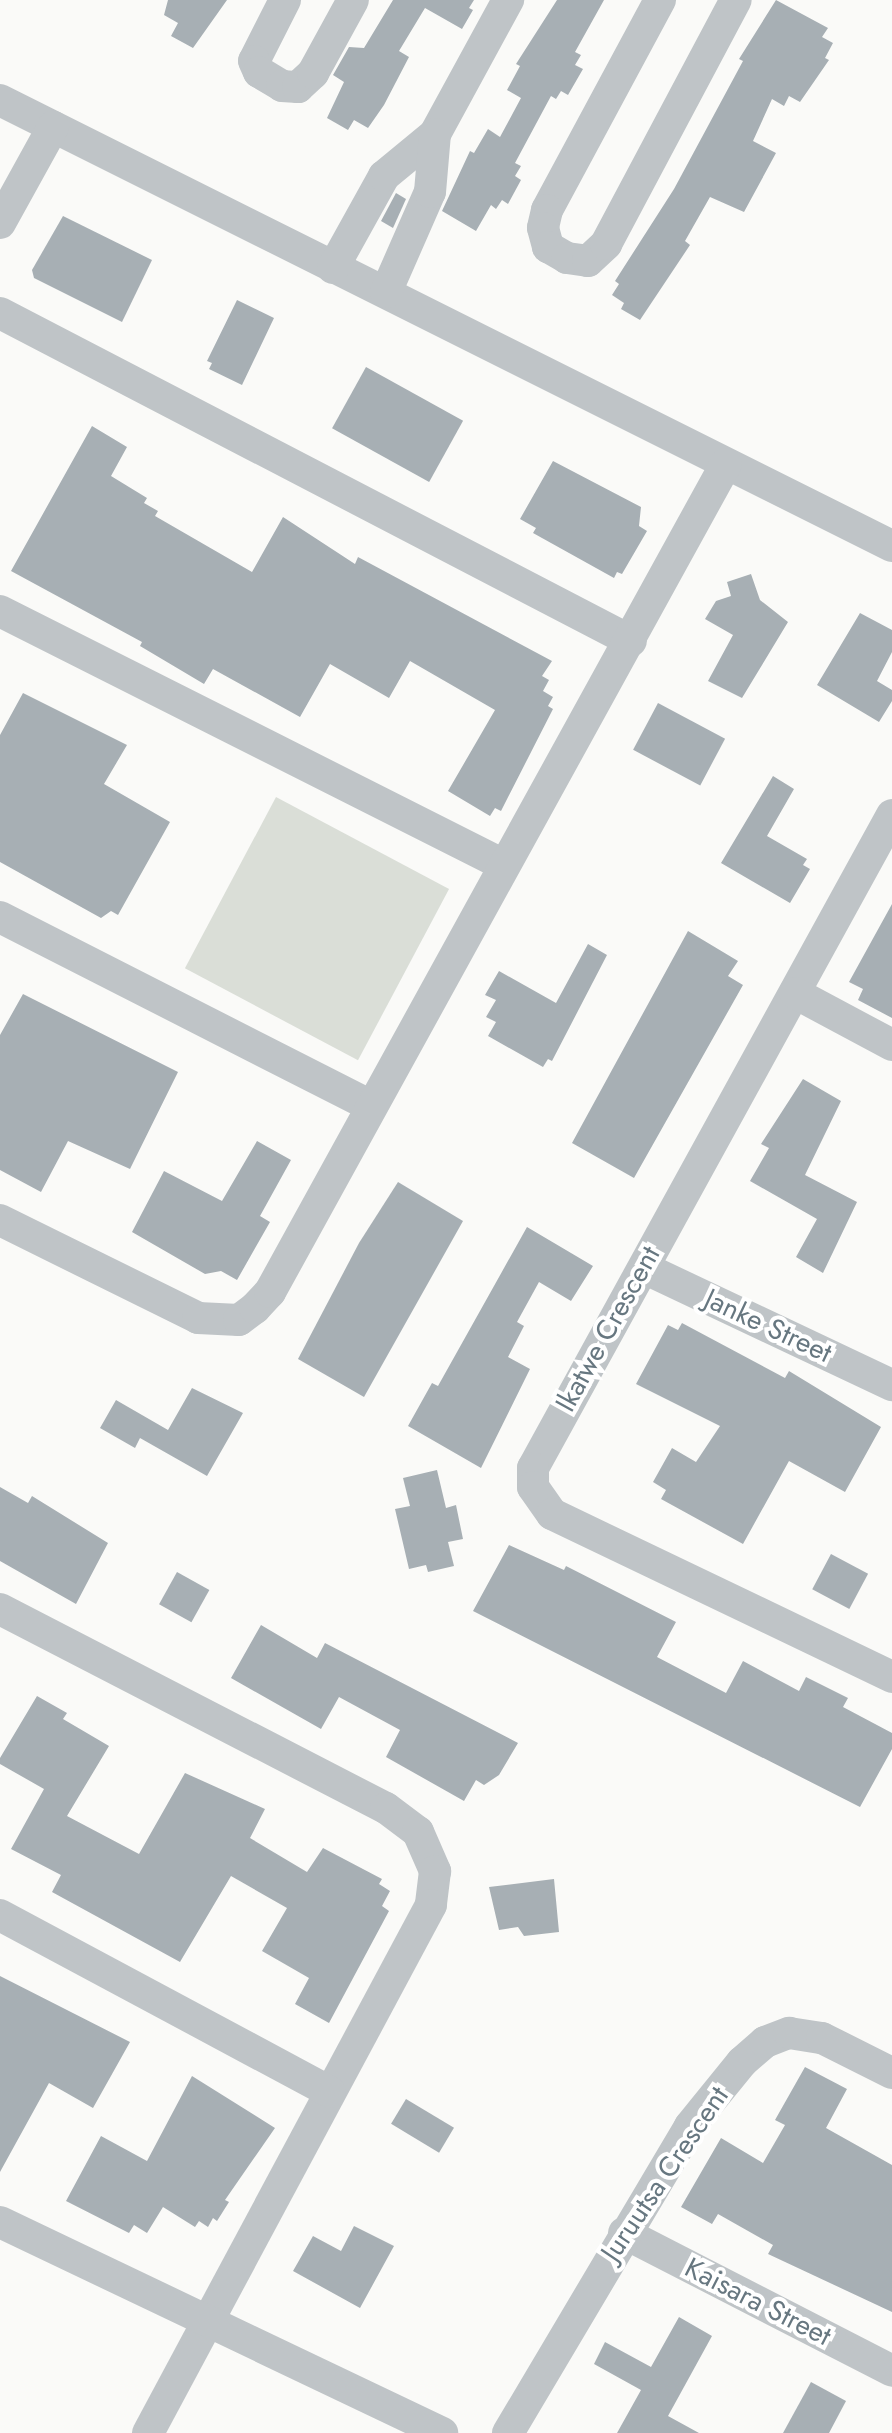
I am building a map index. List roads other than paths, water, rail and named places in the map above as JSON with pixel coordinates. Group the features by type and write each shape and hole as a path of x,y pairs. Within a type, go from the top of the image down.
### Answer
{"street":[{"path":"285,0 254,61 259,72 282,86 298,87 313,73 353,0"},
{"path":"333,268 384,176 435,134 508,0"},
{"path":"660,0 547,210 543,228 548,247 567,258 588,261 606,244 736,0"},
{"path":"0,100 892,546"},
{"path":"0,223 53,127"},
{"path":"386,292 430,192 435,134"},
{"path":"0,313 631,641"},
{"path":"0,1220 198,1318 239,1320 270,1292 502,864 631,641 726,464"},
{"path":"0,611 502,864"},
{"name":"Ikatwe Crescent","path":"888,1664 552,1514 540,1502 533,1468 539,1452 644,1268 892,815"},
{"path":"0,917 371,1106"},
{"path":"795,993 892,1045"},
{"name":"Janke Street","path":"644,1268 892,1385"},
{"path":"0,1609 386,1808 418,1832 435,1871 431,1905 148,2433"},
{"path":"0,1915 330,2092"},
{"name":"Juruutsa Crescent","path":"508,2433 690,2126 742,2062 765,2042 789,2033 822,2038 892,2073"},
{"path":"0,2222 442,2433"},
{"name":"Kaisara Street","path":"624,2233 892,2371"}]}
